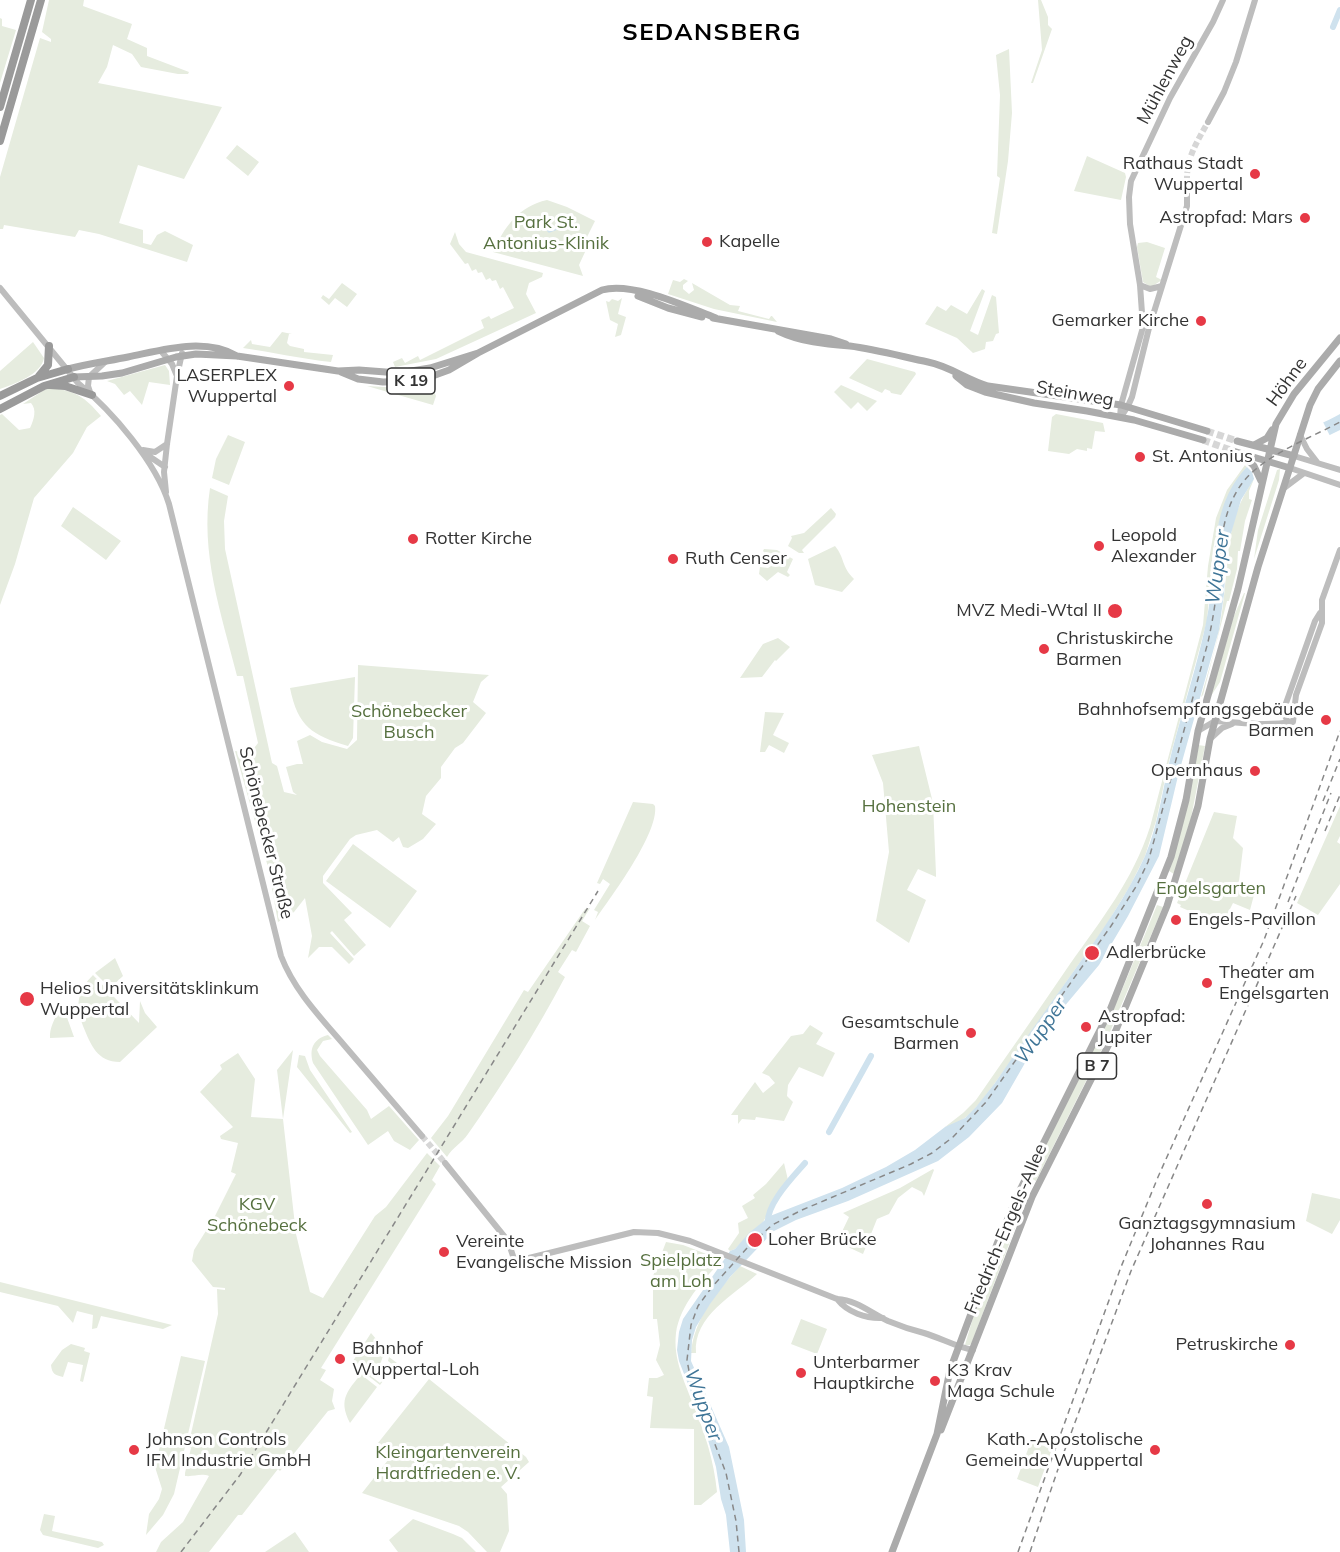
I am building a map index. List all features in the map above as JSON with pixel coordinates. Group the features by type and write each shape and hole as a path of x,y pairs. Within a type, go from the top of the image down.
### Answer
{"highway":[{"path":"0,106 31,0"},
{"path":"0,141 41,0"},
{"path":"37,378 48,365 49,346"},
{"path":"0,396 37,378 68,369"},
{"path":"2,407 44,386 74,377"},
{"path":"44,386 65,386 92,395"}],"main road":[{"name":"Mühlenweg","path":"1125,405 1130,370 1143,327 1140,285 1132,241 1129,189 1170,98 1197,53 1223,0"},
{"path":"1208,122 1236,62 1255,0"},
{"path":"1120,417 1188,199 1187,182"},
{"path":"1140,285 1150,289 1162,286"},
{"path":"0,288 74,377 139,448 165,466 158,477"},
{"name":"Steinweg","path":"237,356 338,371 358,379 383,382 415,381 449,370 478,352 602,290 621,288 668,308 700,317 716,318 778,331 830,346 851,346 930,362 988,386 1125,405 1207,431"},
{"name":"Höhne","path":"1268,446 1276,424 1294,394 1340,338"},
{"name":"K 19","path":"68,369 183,347 215,348 237,356"},
{"name":"Schönebecker Straße","path":"166,495 167,444 183,347"},
{"path":"161,351 169,359 177,376"},
{"name":"K 19","path":"74,377 122,373 169,359 196,354 237,356"},
{"path":"92,395 88,386 89,377 106,362"},
{"name":"Höhne","path":"1294,456 1310,405 1318,389 1340,362"},
{"name":"Steinweg","path":"947,369 967,385 985,392 1034,403 1120,417 1203,440"},
{"path":"1254,445 1267,438 1276,424"},
{"path":"1301,432 1307,449 1318,462"},
{"path":"1237,441 1268,446 1340,470"},
{"path":"139,448 153,452 167,444"},
{"name":"Friedrich-Engels-Allee","path":"892,1552 937,1434 950,1370 975,1301 1021,1188 1110,1010 1164,878 1179,829 1198,731 1238,589 1268,446"},
{"name":"Schönebecker Straße","path":"139,448 158,477 166,495 286,971 297,988 422,1136"},
{"path":"1233,451 1340,485"},
{"name":"Friedrich-Engels-Allee","path":"937,1434 942,1428 1032,1197 1116,1030 1156,936 1176,881 1198,806 1210,739 1265,542 1294,456"},
{"path":"1247,457 1262,478"},
{"path":"1284,488 1305,472"},
{"path":"1198,731 1215,721 1232,724 1291,722 1285,716 1285,706 1320,612 1340,549"},
{"path":"1210,739 1222,728 1232,724"},
{"path":"1164,878 1172,875 1176,881"},
{"path":"445,1163 508,1241 514,1259 530,1258 634,1232 680,1237 837,1299 846,1308 872,1319 883,1318 959,1347 973,1350"}],"green space":[{"path":"49,0 84,0 83,6 132,24 127,39 147,48 147,56 189,72 178,74 141,67 132,54 113,45 107,67 98,83 222,107 184,179 138,165 119,223 143,230 143,243 151,245 157,235 165,231 193,245 187,262 99,234 79,230 75,237 4,225 3,229 0,229 0,177 40,38 51,42 51,39 42,32"},
{"path":"1038,0 1041,0 1048,17 1048,25 1052,29 1033,83 1031,83 1042,50"},
{"path":"0,18 2,26 16,30 0,83"},
{"path":"1009,49 1012,113 1008,161 997,234 992,233 1000,178 997,176 1000,95 996,55"},
{"path":"237,145 259,162 248,176 226,158"},
{"path":"1087,156 1125,173 1121,200 1074,191"},
{"name":"Park St. Antonius-Klinik","path":"547,200 595,221 584,243 585,252 579,265 583,276 493,252 502,234 521,212"},
{"path":"455,232 459,244 466,252 543,273 542,277 529,283 526,294 536,313 436,359 395,367 393,362 402,358 405,363 418,356 420,360 484,328 481,320 489,316 491,319 514,308 503,287 500,289 496,280 492,281 490,278 486,280 482,272 478,273 476,269 472,271 468,263 465,264 450,244"},
{"path":"1147,242 1165,248 1156,277 1162,280 1151,287 1143,282 1137,247 1138,243"},
{"path":"684,279 688,281 683,285 683,289 689,294 694,290 692,283 730,305 740,306 738,311 769,319 772,316 777,322 714,309 668,294 673,280 680,282"},
{"path":"342,283 357,294 347,307 335,298 329,305 321,298 323,295 329,299"},
{"path":"982,289 985,291 970,331 978,335 992,295 996,297 999,333 993,341 986,342 985,349 973,353 957,338 925,324 937,306 946,311 951,305 967,314"},
{"path":"622,298 618,314 626,317 621,335 615,337 618,324 610,320 606,301 609,302 612,299 618,301"},
{"path":"282,332 292,334 289,334 287,343 290,346 304,349 304,352 333,355 331,362 243,348 251,340 252,344 270,347"},
{"path":"33,342 44,358 42,364 26,378 0,389 0,371"},
{"path":"867,359 916,374 901,395 885,389 882,393 849,378"},
{"path":"165,365 169,371 170,385 149,382 142,405 130,391 124,395 115,384 107,381"},
{"path":"841,385 877,401 867,411 858,402 851,409 834,392"},
{"path":"367,386 418,389 432,386 436,396 433,405"},
{"path":"51,388 79,396 101,416 87,427 73,453 34,498 15,564 0,605 0,415 2,414 19,430 30,428 34,418 34,409 31,403 23,404"},
{"path":"1056,414 1103,423 1105,432 1095,431 1092,449 1087,448 1087,451 1077,449 1069,454 1048,451 1052,417"},
{"path":"228,435 245,442 229,485 212,478 216,459"},
{"path":"1245,465 1247,467 1232,488 1219,523 1213,549 1207,621 1145,856 1105,927 995,1083 968,1116 945,1127 976,1100 1104,915 1135,865 1150,827 1203,625 1208,566 1216,518 1227,490"},
{"path":"1280,469 1279,480 1254,559 1258,530 1277,470"},
{"path":"1254,479 1249,491 1249,499 1252,500 1245,521 1240,551 1238,551 1237,569 1201,697 1220,623 1232,527 1244,496"},
{"name":"Schönebecker Busch","path":"210,488 228,496 224,521 225,549 272,763 277,766 284,792 297,795 293,792 286,767 303,764 297,741 310,735 322,742 347,749 357,740 358,665 489,675 481,682 473,702 486,713 441,767 441,778 426,796 422,814 436,824 423,839 408,848 403,847 399,837 393,842 377,830 356,835 350,839 323,876 323,883 352,913 344,920 366,945 354,956 332,931 330,933 354,959 349,964 332,947 319,947 308,958 312,936 305,898 294,912 278,922 268,867 235,751 248,751 258,743 243,676 237,676 214,583 208,536"},
{"path":"73,507 121,541 106,560 61,526"},
{"path":"831,508 836,514 835,517 802,550 804,553 799,553 788,546 791,536 804,533"},
{"path":"835,546 854,579 842,592 815,585 808,559"},
{"path":"764,549 777,550 793,559 787,572 790,575 788,577 778,572 767,581 759,574 760,567 768,568 774,564 763,551"},
{"path":"1244,593 1220,682 1211,696 1233,618"},
{"path":"778,638 790,647 775,660 762,677 740,678 763,644"},
{"path":"355,677 353,738 348,746 325,738 302,721 290,688"},
{"path":"765,712 784,713 773,735 789,743 784,753 769,745 765,752 760,752"},
{"path":"1198,745 1205,746 1191,818 1174,874 1169,871"},
{"name":"Hohenstein","path":"919,746 933,803 936,877 918,869 907,890 926,900 909,943 876,921 889,852 883,783 872,755"},
{"path":"633,802 655,806 650,832 622,881 595,920 598,912 594,910 610,884 603,879 600,884 597,883"},
{"path":"1340,806 1340,836 1337,842 1340,844 1340,884 1318,915 1297,903"},
{"name":"Engelsgarten","path":"1214,812 1237,816 1233,838 1243,848 1238,890 1254,895 1250,910 1233,903 1222,925 1180,907 1181,905 1177,903"},
{"path":"353,844 417,891 390,928 326,881"},
{"path":"1157,905 1163,907 1107,1039 1036,1181 1029,1177 1119,997"},
{"path":"590,908 582,921 590,926 576,952 572,950 558,972 565,977 543,1018 481,1115 447,1157 431,1138 448,1116 524,990 528,992 585,909"},
{"path":"115,958 123,976 110,988 95,973"},
{"path":"93,975 139,1023 140,1001 145,1013 157,1027 120,1062 100,1056 89,1040 79,1013 80,995"},
{"path":"64,1009 74,1037 50,1038 54,1020 60,1010"},
{"path":"810,1025 823,1033 816,1044 835,1053 823,1077 799,1067 788,1085 787,1096 793,1102 784,1121 756,1117 755,1120 742,1119 738,1124 738,1115 731,1115 755,1082 763,1093 775,1083 769,1076 762,1073 791,1036 803,1034"},
{"path":"328,1035 332,1039 323,1041 317,1050 320,1056 367,1110 371,1119 389,1106 419,1140 410,1150 394,1141 388,1131 368,1145 313,1063 313,1045"},
{"path":"293,1050 283,1119 277,1070"},
{"name":"KGV Schönebeck","path":"238,1053 255,1079 251,1117 283,1119 296,1234 310,1292 323,1298 375,1216 386,1207 427,1153 440,1166 432,1180 436,1184 321,1368 326,1370 320,1380 334,1389 332,1401 335,1409 328,1411 280,1471 278,1469 209,1552 156,1552 161,1542 183,1522 209,1476 185,1476 185,1473 191,1448 188,1447 218,1314 217,1289 225,1290 225,1288 213,1287 192,1261 194,1250 214,1218 236,1174 231,1172 238,1143 221,1139 220,1136 233,1127 200,1092 222,1069 220,1065"},
{"path":"299,1055 305,1056 310,1070 352,1132 350,1133 297,1067"},
{"path":"784,1163 788,1180 763,1222 730,1251 728,1249 739,1233 738,1223 748,1218 742,1206 755,1198 753,1195"},
{"path":"933,1169 924,1196 922,1192 912,1187 898,1198 889,1214 877,1219 863,1254 837,1242 849,1217 843,1213 900,1188"},
{"path":"1312,1193 1340,1199 1340,1220 1332,1234 1306,1221"},
{"path":"1023,1198 1025,1202 972,1342 970,1345 965,1345 977,1304 1020,1199"},
{"name":"Spielplatz am Loh","path":"666,1242 683,1245 722,1260 687,1303 676,1333 676,1352 680,1369 705,1436 716,1481 717,1492 701,1505 694,1505 694,1429 650,1428 653,1397 647,1396 649,1378 664,1375 656,1360 660,1345 657,1319 653,1319 653,1276"},
{"path":"740,1266 757,1274 708,1317 697,1340 696,1353 691,1353 697,1329 708,1306"},
{"path":"0,1282 172,1325 163,1329 101,1316 97,1328 92,1329 93,1315 77,1311 73,1323 58,1306 0,1292"},
{"path":"801,1319 827,1329 817,1354 791,1344"},
{"path":"371,1333 382,1346 384,1353 381,1362 371,1376 380,1383 393,1365 388,1361 389,1357 397,1363 380,1385 367,1375 369,1371 353,1361"},
{"path":"71,1344 85,1348 84,1351 90,1353 83,1382 80,1381 83,1365 68,1362 63,1377 56,1375 52,1370 51,1365 62,1350"},
{"path":"181,1356 205,1361 174,1494 163,1515 146,1535 149,1514 159,1499 162,1489 155,1467"},
{"path":"364,1370 367,1371 363,1376 377,1387 350,1423 346,1414 345,1401 350,1389"},
{"name":"Kleingartenverein Hardtfrieden e. V.","path":"429,1379 526,1457 529,1462 501,1487 507,1494 509,1531 500,1552 487,1552 459,1526 362,1493 392,1455 378,1443"},
{"path":"1031,1441 1052,1449 1038,1487 1017,1479"},
{"path":"44,1514 55,1516 52,1531 102,1542 104,1545 98,1548 43,1535 40,1530"},
{"name":"Kleingartenverein Hardtfrieden e. V.","path":"413,1519 462,1538 476,1552 398,1552 389,1540"},
{"path":"295,1532 309,1552 265,1552"}],"water":[{"name":"Wupper","path":"1340,414 1340,430 1277,461 1254,479 1241,500 1227,547 1219,630 1178,776 1159,856 1099,965 1063,1008 1025,1063 1002,1103 969,1137 938,1161 774,1231 730,1277 696,1327 692,1340 691,1361 729,1447 744,1520 746,1552 730,1552 726,1515 716,1467 703,1423 679,1361 677,1350 683,1319 730,1251 770,1216 842,1188 915,1150 945,1127 965,1118 995,1083 1122,900 1145,856 1154,830 1202,639 1210,603 1219,522 1233,485 1255,459"}],"pier":[{"path":"1322,420 1331,438 1279,463 1255,482 1252,472 1245,465 1272,445"}],"waterway":[{"path":"1333,27 1340,10"},
{"path":"519,221 530,220 536,230 542,225 549,232 557,229"},
{"path":"829,1132 871,1056"},
{"path":"768,1225 768,1217 775,1200 805,1163"}],"tunnel":[{"path":"1187,182 1190,158 1208,122"},
{"path":"1207,431 1237,441"},
{"path":"1203,440 1233,451"},
{"path":"422,1136 445,1163"}],"railway":[{"path":"739,1552 736,1521 726,1473 691,1382 687,1360 691,1325 698,1306 748,1247 772,1225 932,1153 953,1137 986,1102 1111,926 1137,885 1148,862 1208,642 1224,524 1235,494 1244,481 1265,462 1340,422"},
{"path":"1018,1552 1121,1267 1158,1177 1264,940 1340,731"},
{"path":"1323,801 1340,759"},
{"path":"1288,902 1331,793"},
{"path":"1325,831 1340,795"},
{"path":"181,1552 240,1475 598,891"},
{"path":"1030,1552 1060,1463 1131,1271 1296,896"}],"place":[{"name":"Rathaus Stadt Wuppertal","path":"1255,174"},
{"name":"Astropfad: Mars","path":"1305,218"},
{"name":"Kapelle","path":"707,242"},
{"name":"Gemarker Kirche","path":"1201,321"},
{"name":"LASERPLEX Wuppertal","path":"289,386"},
{"name":"St. Antonius","path":"1140,457"},
{"name":"Rotter Kirche","path":"413,539"},
{"name":"Leopold Alexander","path":"1099,546"},
{"name":"Ruth Censer","path":"673,559"},
{"name":"MVZ Medi-Wtal II","path":"1115,611"},
{"name":"Christuskirche Barmen","path":"1044,649"},
{"name":"Bahnhofsempfangsgebäude Barmen","path":"1326,720"},
{"name":"Opernhaus","path":"1255,771"},
{"name":"Engels-Pavillon","path":"1176,920"},
{"name":"Adlerbrücke","path":"1092,953"},
{"name":"Theater am Engelsgarten","path":"1207,983"},
{"name":"Helios Universitätsklinkum Wuppertal","path":"27,999"},
{"name":"Astropfad: Jupiter","path":"1086,1027"},
{"name":"Gesamtschule Barmen","path":"971,1033"},
{"name":"Ganztagsgymnasium Johannes Rau","path":"1207,1204"},
{"name":"Loher Brücke","path":"755,1240"},
{"name":"Vereinte Evangelische Mission","path":"444,1252"},
{"name":"Petruskirche","path":"1290,1345"},
{"name":"Bahnhof Wuppertal-Loh","path":"340,1359"},
{"name":"Unterbarmer Hauptkirche","path":"801,1373"},
{"name":"K3 Krav Maga Schule","path":"935,1381"},
{"name":"Johnson Controls IFM Industrie GmbH","path":"134,1450"},
{"name":"Kath.-Apostolische Gemeinde Wuppertal","path":"1155,1450"}],"district":[{"name":"SEDANSBERG","path":"712,33"}]}
